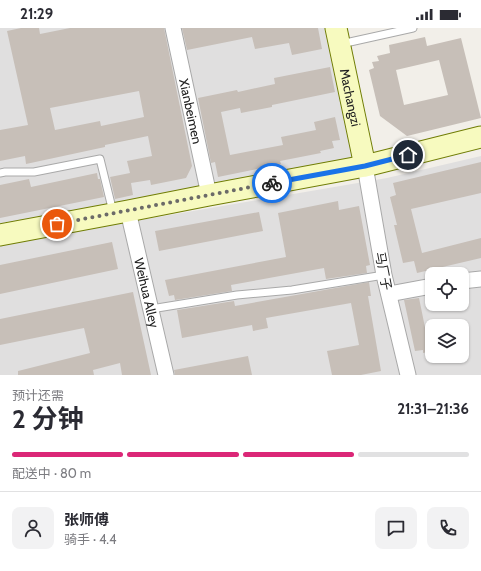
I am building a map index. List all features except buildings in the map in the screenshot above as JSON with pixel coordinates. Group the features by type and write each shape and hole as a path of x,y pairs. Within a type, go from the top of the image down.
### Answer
{"street":[{"name":"Xianbeimen","path":"173,28 209,194"},
{"name":"Machangzi","path":"338,36 365,166"},
{"path":"0,234 365,166 481,137"},
{"name":"马厂子","path":"365,166 384,275 408,375"},
{"name":"Weihua Alley","path":"121,212 151,309 166,375"},
{"path":"469,280 481,279"},
{"path":"389,294 425,287"}],"lane":[{"path":"338,36 413,28"},
{"path":"0,173 34,172 100,159 121,212"},
{"path":"151,309 237,295 292,290 384,275"}],"shaded area":[{"path":"0,28 327,28 355,159 0,225"},
{"path":"481,156 481,375 0,375 0,244 387,178"}],"way so far":[{"path":"57,224 272,183"}],"route":[{"path":"272,183 365,166 408,155"}]}
